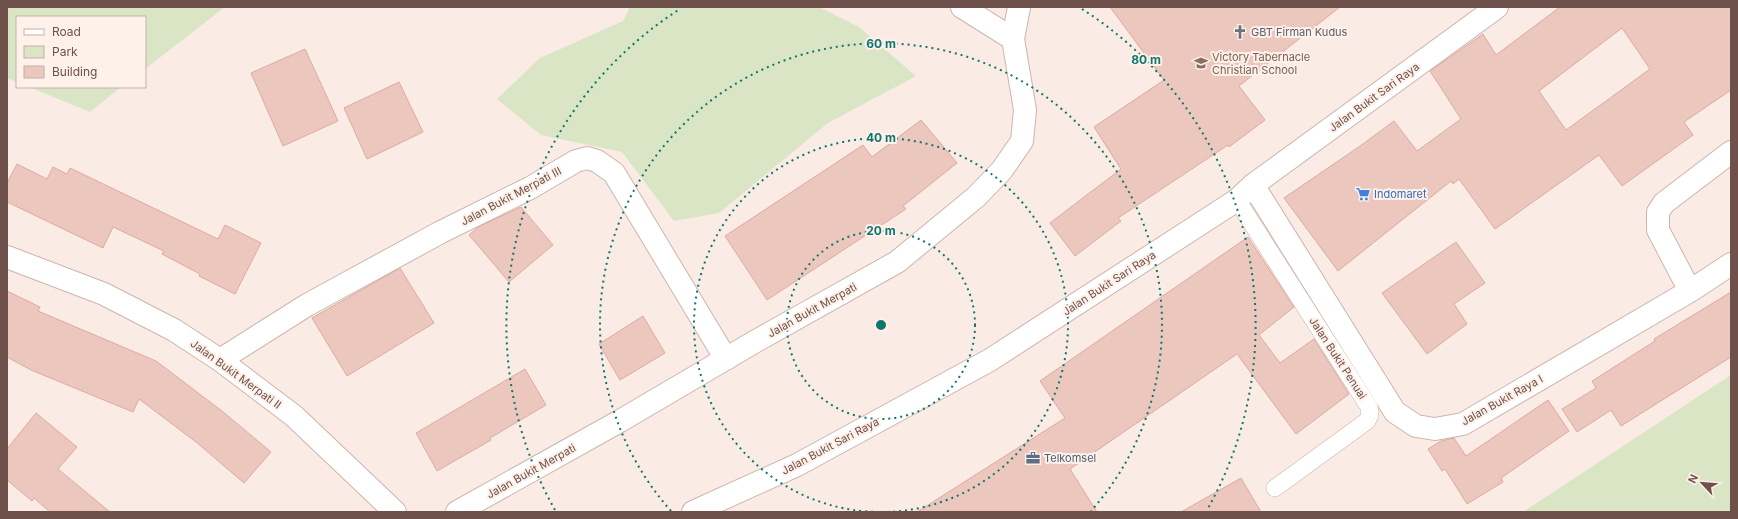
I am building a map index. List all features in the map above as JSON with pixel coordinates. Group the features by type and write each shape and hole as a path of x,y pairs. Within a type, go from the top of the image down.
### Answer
{"street":[{"path":"962,7 1013,40"},
{"name":"Jalan Bukit Merpati","path":"457,512 620,421 897,262 976,197 1002,170 1022,141 1025,110 1013,40 1019,7"},
{"name":"Jalan Bukit Sari Raya","path":"699,511 797,465 990,360 1237,200 1253,185 1497,7"},
{"path":"1690,291 1658,230 1658,212 1664,203 1731,152"},
{"name":"Jalan Bukit Merpati III","path":"220,360 307,305 441,232 530,188 576,161 587,158 597,161 614,173 726,359"},
{"name":"Jalan Bukit Raya I","path":"1253,185 1395,412 1416,426 1435,429 1463,424 1690,291 1731,264"},
{"name":"Jalan Bukit Merpati II","path":"7,257 104,294 174,330 220,360 294,416 395,512"}],"lane":[{"name":"Jalan Bukit Penuai","path":"1237,200 1369,407 1370,415 1367,422 1275,488"}],"green space":[{"path":"7,7 225,7 146,68 146,16 16,16 16,82 7,78"},
{"path":"630,7 819,7 859,27 916,76 828,123 719,213 674,221 622,152 541,135 497,99 540,58 623,21"},
{"path":"31,88 120,88 90,112"},
{"path":"1731,375 1731,512 1523,512"}],"building":[{"path":"1110,7 1340,7 1239,86 1265,120 1229,147 1228,145 1118,218 1121,221 1075,256 1050,223 1121,169 1094,127 1164,80"},
{"path":"1560,7 1731,7 1731,90 1684,122 1693,135 1622,186 1599,155 1495,229 1459,179 1453,184 1451,181 1338,271 1284,198 1394,121 1417,151 1461,119 1430,71 1483,34 1496,55","holes":["1622,28 1650,69 1566,130 1539,91"]},
{"path":"305,49 338,121 283,146 251,73"},
{"path":"399,82 423,132 367,159 344,108"},
{"path":"921,120 957,163 903,206 906,209 767,300 725,236 863,145 872,157"},
{"path":"17,164 47,179 53,167 67,174 70,168 218,239 225,225 261,243 235,294 199,276 200,274 162,254 164,251 113,227 103,248 7,202 7,183"},
{"path":"521,207 553,245 509,282 469,235 478,227"},
{"path":"1248,237 1294,307 1259,335 1280,363 1314,339 1349,394 1296,434 1237,354 1070,469 1097,512 917,512 1065,418 1040,381"},
{"path":"1456,242 1485,283 1454,304 1467,324 1427,354 1382,293"},
{"path":"400,268 434,323 347,376 312,318"},
{"path":"7,291 40,307 38,311 156,361 222,411 271,452 244,483 196,442 139,399 133,412 31,370 7,357"},
{"path":"1731,292 1731,357 1621,426 1611,410 1577,432 1562,409 1596,388 1592,381 1655,341 1654,339"},
{"path":"643,316 665,353 620,380 599,344"},
{"path":"525,369 546,405 490,438 491,440 437,471 416,433"},
{"path":"1548,400 1569,431 1501,478 1503,482 1467,504 1445,469 1442,471 1428,449 1441,441 1454,438 1466,456"},
{"path":"36,413 77,447 58,469 110,512 50,512 34,498 32,501 7,480 7,449"},
{"path":"1241,478 1261,512 1181,512"}],"place":[{"name":"GBT Firman Kudus","path":"1240,32"},
{"name":"Victory Tabernacle Christian School","path":"1201,63"},
{"name":"Indomaret","path":"1363,194"},
{"name":"Telkomsel","path":"1033,458"}]}
